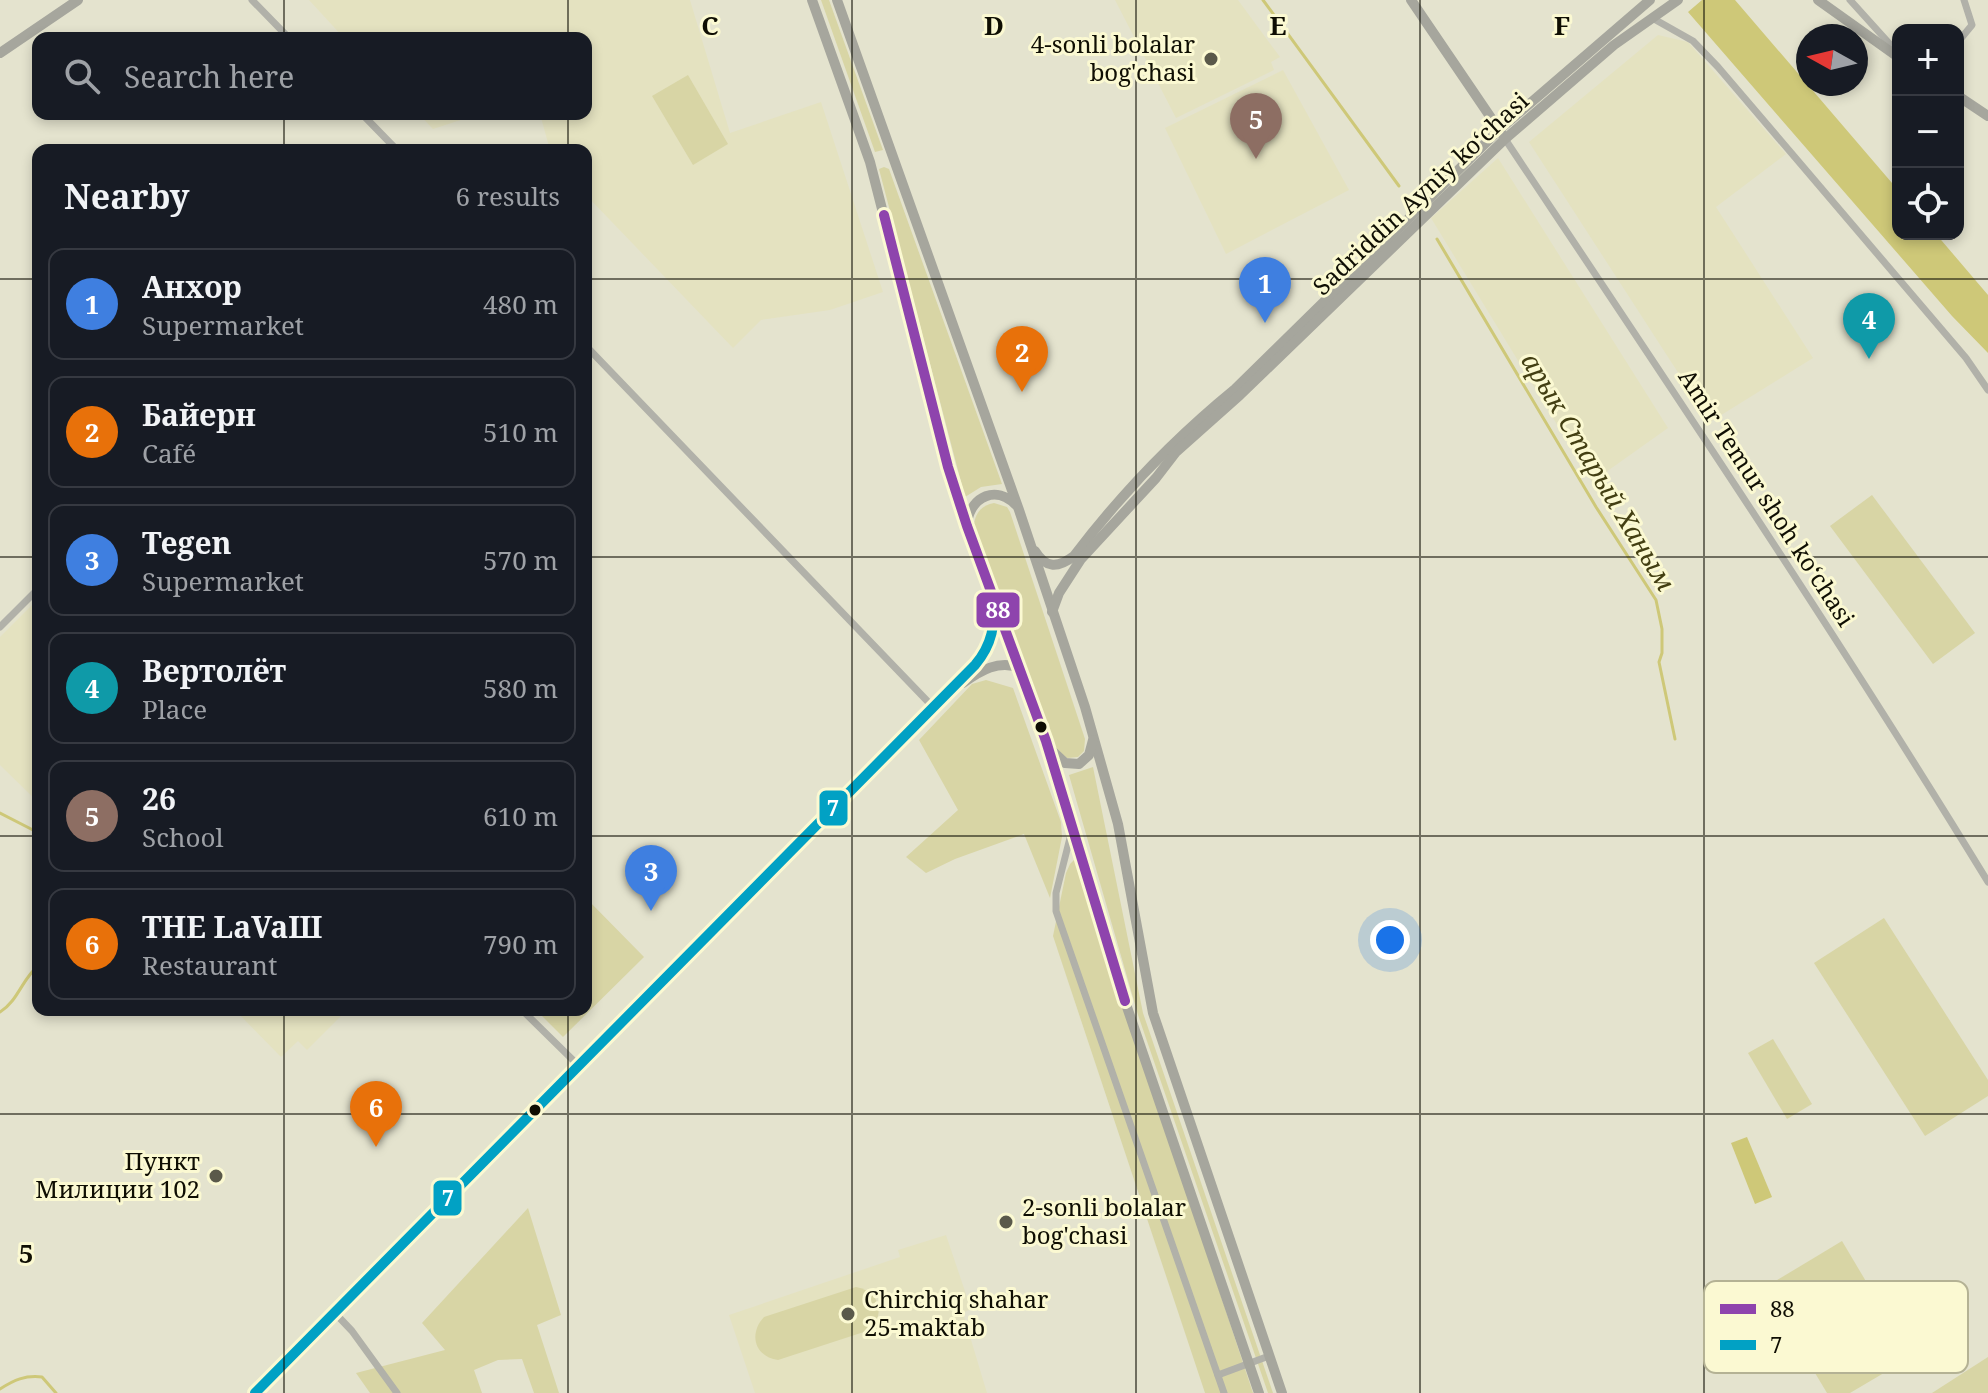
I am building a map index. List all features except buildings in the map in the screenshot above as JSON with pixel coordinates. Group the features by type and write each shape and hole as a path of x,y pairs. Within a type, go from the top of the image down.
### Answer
{"main road":[{"path":"0,53 78,0"},
{"path":"812,0 870,162 948,467 1046,741 1115,972 1259,1393"},
{"path":"837,0 1019,510 1091,726 1118,824 1153,1013 1282,1393"},
{"name":"Amir Temur shoh ko‘chasi","path":"1411,0 1502,134"},
{"name":"Sadriddin Ayniy ko‘chasi","path":"1028,538 1038,556 1049,565 1058,566 1074,556 1158,458 1193,423 1235,389 1502,134 1650,0"},
{"name":"Sadriddin Ayniy ko‘chasi","path":"1052,614 1059,593 1081,559 1176,452 1240,395 1502,134 1614,45 1678,0"},
{"path":"1818,0 1892,51"},
{"path":"1964,100 1988,116"},
{"path":"870,162 891,156"},
{"path":"967,526 971,507 985,496 1004,495 1019,510"},
{"path":"255,1393 934,708 986,650 995,620 993,597"},
{"path":"934,708 982,671 1001,664 1020,668"},
{"path":"1046,741 1060,760 1079,764 1087,759 1091,751 1091,726"}],"street":[{"path":"252,0 283,32"},
{"path":"1850,0 1892,48"},
{"path":"1964,0 1972,25 1964,35"},
{"path":"1654,19 1693,41 1718,67 1966,358 1988,390"},
{"path":"368,120 391,144"},
{"name":"Amir Temur shoh ko‘chasi","path":"1502,134 1904,745 1988,882"},
{"path":"592,352 934,708"},
{"path":"0,627 32,595"},
{"path":"1072,827 1056,893 1056,911 1224,1393"},
{"path":"528,1016 578,1065"},
{"path":"334,1312 352,1331 397,1393"},
{"path":"1218,1375 1269,1356"}],"shaded area":[{"path":"309,0 690,0 730,133 821,102 883,292 830,310 761,320 733,348 592,201 592,144 548,144 542,120 592,120 592,32 338,32"},
{"path":"821,0 829,0 883,150 875,152"},
{"name":"4-sonli bolalar bog'chasi","path":"1115,0 1238,0 1280,57 1271,62 1274,70 1176,118"},
{"path":"1702,0 1735,0 1796,71 1796,96 1817,96 1892,183 1892,240 1941,240 1988,295 1988,353 1952,316 1688,12"},
{"path":"1658,35 1688,42 1786,154 1716,207 1813,358 1710,422 1529,142"},
{"path":"1283,70 1349,190 1226,254 1165,128"},
{"path":"688,75 728,144 693,165 652,96"},
{"path":"425,120 461,120 433,129"},
{"path":"1498,158 1668,428 1592,482 1431,218"},
{"path":"879,169 889,169 1002,484 981,487 965,497"},
{"path":"1872,495 1975,633 1933,664 1830,526"},
{"path":"994,503 1007,507 1010,512 1085,739 1084,751 1078,757 1067,758 1056,749 974,525 980,510"},
{"path":"32,605 32,796 0,765 0,637"},
{"path":"986,680 1013,688 1061,822 1062,837 1050,898 1024,834 926,873 906,857 958,810 919,740 972,684"},
{"path":"1093,767 1143,1013 1273,1393 1268,1393 1138,1015 1069,775"},
{"path":"1076,858 1253,1393 1205,1393 1053,936 1066,873"},
{"path":"592,904 644,957 592,1008"},
{"path":"1884,918 1988,1080 1988,1096 1925,1136 1814,963"},
{"path":"241,1016 341,1016 307,1050 298,1041 281,1057"},
{"path":"542,1016 584,1016 563,1037"},
{"path":"1773,1039 1812,1104 1787,1119 1748,1053"},
{"path":"1747,1137 1772,1197 1755,1204 1731,1143"},
{"path":"528,1208 561,1315 537,1325 559,1393 534,1393 522,1359 498,1360 474,1370 482,1393 370,1393 356,1373 445,1350 422,1323"},
{"name":"Chirchiq shahar 25-maktab","path":"946,1235 971,1309 963,1313 987,1393 755,1393 729,1315 900,1257 898,1250"},
{"path":"1842,1241 1866,1281 1776,1281"},
{"path":"856,1287 870,1293 878,1304 878,1317 870,1330 778,1360 759,1350 756,1330 764,1317"},
{"path":"1988,1357 1988,1393 1932,1393 1968,1373 1968,1370"},
{"path":"1815,1373 1884,1373 1850,1393 1827,1393"}],"waterway":[{"name":"арык Старый Ханым","path":"1263,0 1399,186"},
{"name":"арык Старый Ханым","path":"1437,239 1596,507 1656,600 1662,629 1659,662 1675,739"},
{"path":"0,813 32,829"},
{"path":"0,1012 32,973"},
{"path":"0,1389 20,1379 42,1377 56,1393"}],"transit line":[{"name":"88","path":"884,215 948,467 1046,741 1125,1001"},
{"name":"7","path":"255,1393 975,665 992,634 993,597"}],"place":[{"name":"4-sonli bolalar bog'chasi","path":"1211,59"},
{"name":"26","path":"1256,159"},
{"name":"Анхор","path":"1265,323"},
{"name":"Вертолёт","path":"1869,359"},
{"name":"Байерн","path":"1022,392"},
{"name":"Tegen","path":"651,911"},
{"name":"THE LaVaШ","path":"376,1147"},
{"name":"Пункт Милиции 102","path":"216,1176"},
{"name":"2-sonli bolalar bog'chasi","path":"1006,1222"},
{"name":"Chirchiq shahar 25-maktab","path":"848,1314"}]}
